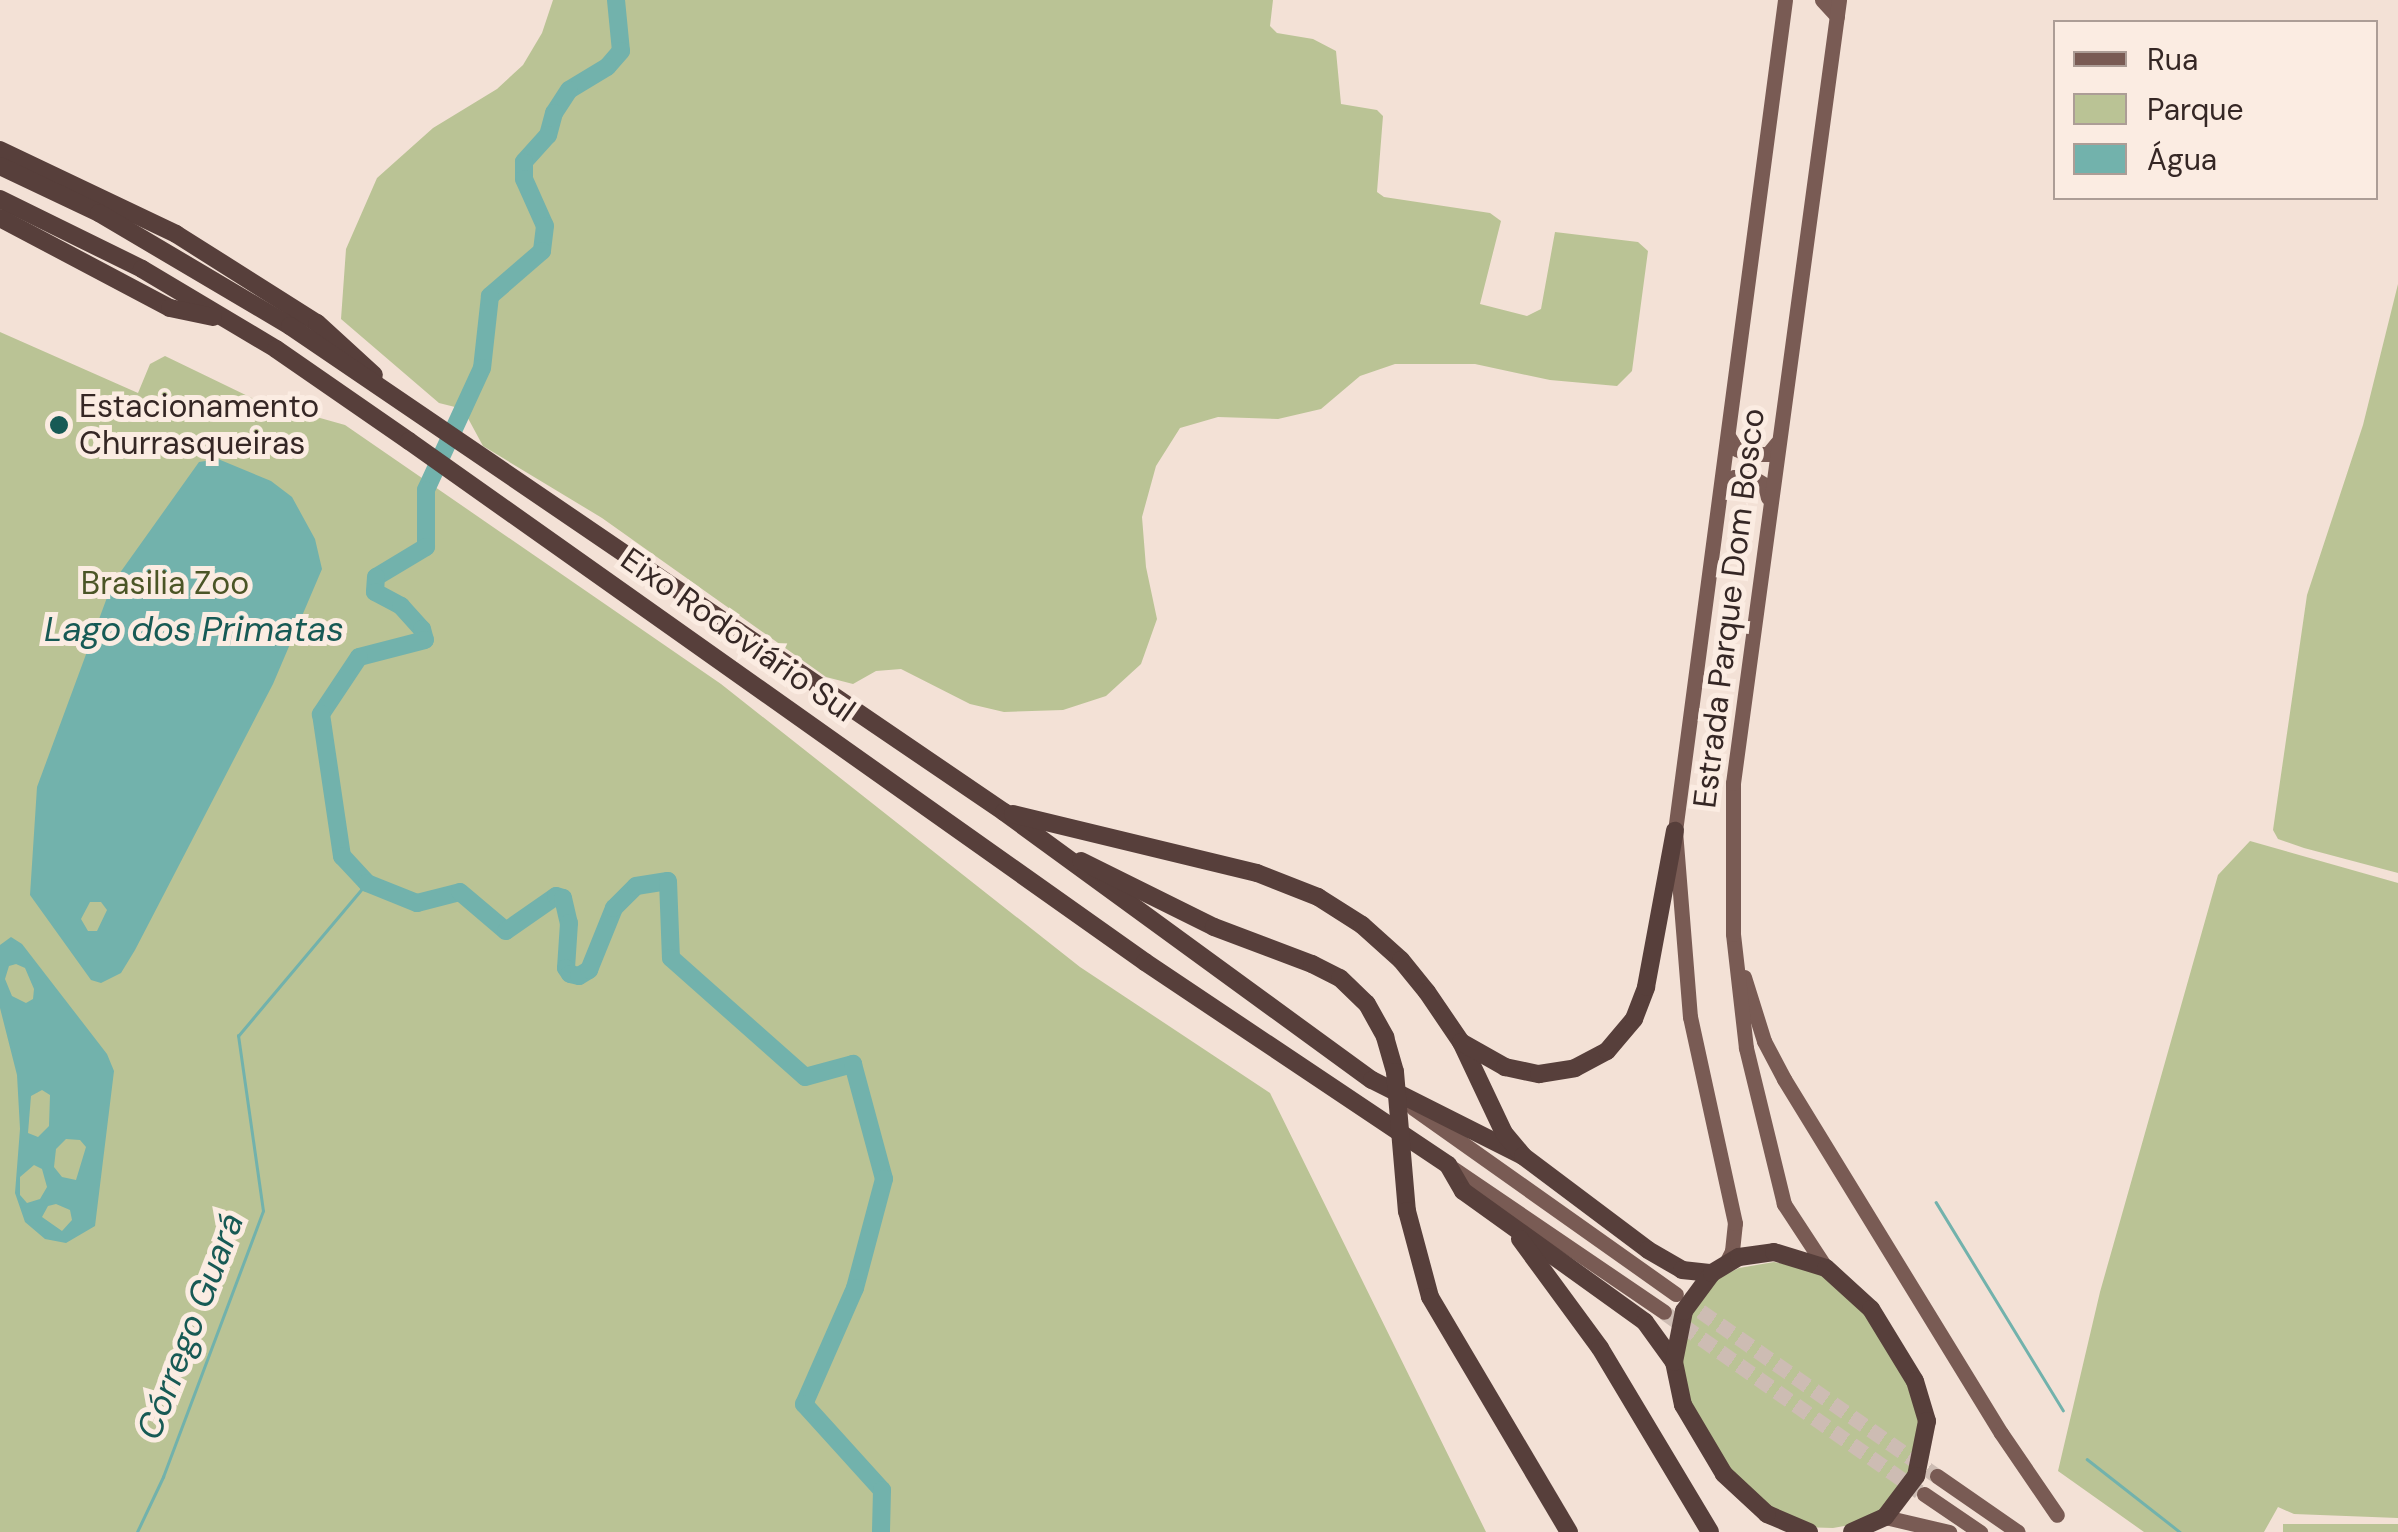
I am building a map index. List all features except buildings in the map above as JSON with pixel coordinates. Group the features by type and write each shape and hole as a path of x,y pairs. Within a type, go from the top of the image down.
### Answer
{"highway":[{"path":"0,139 42,168"},
{"path":"0,150 176,234 275,295 349,348 390,394"},
{"name":"Eixo Rodoviário Sul","path":"0,166 98,213 290,326 1004,812 1372,1080 1522,1156"},
{"name":"Eixo Rodoviário Sul","path":"0,199 142,269 409,441 1116,941 1448,1165 1463,1191 1646,1322 1674,1362"},
{"path":"0,218 170,308 228,321"},
{"path":"1004,812 1199,857 1318,897 1362,925 1401,960 1461,1042 1488,1104 1522,1156 1648,1250 1682,1270 1718,1269"},
{"path":"1461,1042 1506,1067 1539,1074 1575,1068 1607,1050 1634,1019 1646,987 1675,831"},
{"path":"1066,857 1092,864 1214,927 1312,964 1340,978 1366,1004 1385,1037 1396,1072 1407,1211 1430,1297 1569,1532"},
{"path":"1511,1226 1600,1348 1710,1532"},
{"path":"1805,1532 1766,1514 1724,1474 1682,1405 1674,1362 1684,1311 1718,1269 1739,1257 1774,1252 1826,1268 1870,1309 1903,1355 1923,1402 1926,1441 1916,1476 1868,1527"}],"main road":[{"path":"1822,0 1838,8"},
{"name":"Estrada Parque Dom Bosco","path":"1718,1269 1732,1250 1735,1223 1690,1017 1675,831 1786,2"},
{"name":"Estrada Parque Dom Bosco","path":"1826,1268 1784,1204 1746,1048 1733,934 1732,783 1838,8"},
{"path":"1728,436 1736,450 1747,454 1768,454 1778,443"},
{"path":"1722,486 1734,477 1755,480 1764,485 1769,502"},
{"path":"1733,934 1752,1010 1784,1079 2001,1433 2057,1515"},
{"path":"1413,1102 1676,1294"},
{"path":"1448,1165 1664,1312"},
{"path":"1937,1476 2018,1532"},
{"path":"1924,1494 1980,1532"},
{"path":"1868,1527 1949,1532"}],"green space":[{"path":"553,0 1273,0 1270,26 1277,33 1313,39 1336,51 1341,104 1377,110 1383,116 1377,192 1384,197 1490,213 1501,221 1480,304 1527,316 1541,309 1555,232 1638,242 1648,251 1632,371 1617,386 1550,380 1475,364 1395,364 1360,376 1321,409 1278,419 1218,417 1180,428 1156,466 1142,517 1146,567 1157,619 1141,664 1106,696 1063,710 1004,712 970,704 901,669 876,671 853,684 826,677 602,518 483,446 463,409 439,403 341,319 346,249 377,178 433,128 497,89 523,65 542,33"},
{"path":"2398,284 2398,873 2304,848 2278,839 2273,830 2307,595 2363,425"},
{"name":"Brasilia Zoo","path":"0,332 138,393 150,364 165,356 256,400 345,425 721,684 1080,967 1270,1093 1486,1532 0,1532"},
{"path":"2250,841 2398,883 2398,1518 2294,1514 2278,1507 2264,1532 2144,1532 2058,1471 2100,1292 2218,875"},
{"path":"1774,1262 1826,1273 1868,1314 1898,1357 1924,1432 1912,1473 1888,1507 1867,1522 1833,1528 1801,1527 1747,1494 1687,1403 1679,1369 1688,1313 1716,1279 1739,1268"},
{"path":"2283,1524 2398,1524 2398,1532 2283,1532"}],"water":[{"name":"Lago dos Primatas","path":"218,459 271,481 292,497 315,539 322,569 273,684 135,950 121,973 101,983 91,980 30,895 37,787 112,584 199,462","holes":["90,902 101,902 107,910 97,931 88,931 81,919"]},
{"path":"11,937 22,944 107,1054 114,1071 95,1226 66,1243 45,1239 25,1222 15,1193 20,1129 17,1075 0,1008 0,945","holes":["9,966 25,968 34,989 33,999 26,1003 12,996 5,979","42,1090 50,1095 49,1126 38,1137 28,1133 31,1096","66,1139 80,1140 86,1147 76,1180 62,1177 54,1167 56,1149","34,1165 42,1169 47,1187 40,1199 27,1203 20,1195 20,1177","56,1204 70,1210 72,1220 62,1231 42,1217 48,1206"]}],"waterway":[{"path":"616,0 621,51 607,67 569,90 554,113 548,135 524,162 524,179 545,226 542,251 490,296 482,368 426,490 426,547 376,577 375,592 401,606 422,629 425,640 359,657 321,714 342,856 367,883 417,903 460,892 506,931 556,896 563,898 569,923 566,968 570,974 579,976 589,970 614,908 636,886 668,881 671,958 805,1077 853,1064 884,1179 855,1288 804,1404 882,1490 881,1532"},
{"name":"Córrego Guará","path":"137,1532 163,1477 263,1211 238,1036 367,883"},
{"path":"1936,1202 2063,1410"},
{"path":"2087,1459 2180,1532"}],"tunnel":[{"path":"1682,1298 1937,1476"},
{"path":"1664,1312 1919,1491"}],"place":[{"name":"Estacionamento Churrasqueiras","path":"59,425"}]}
